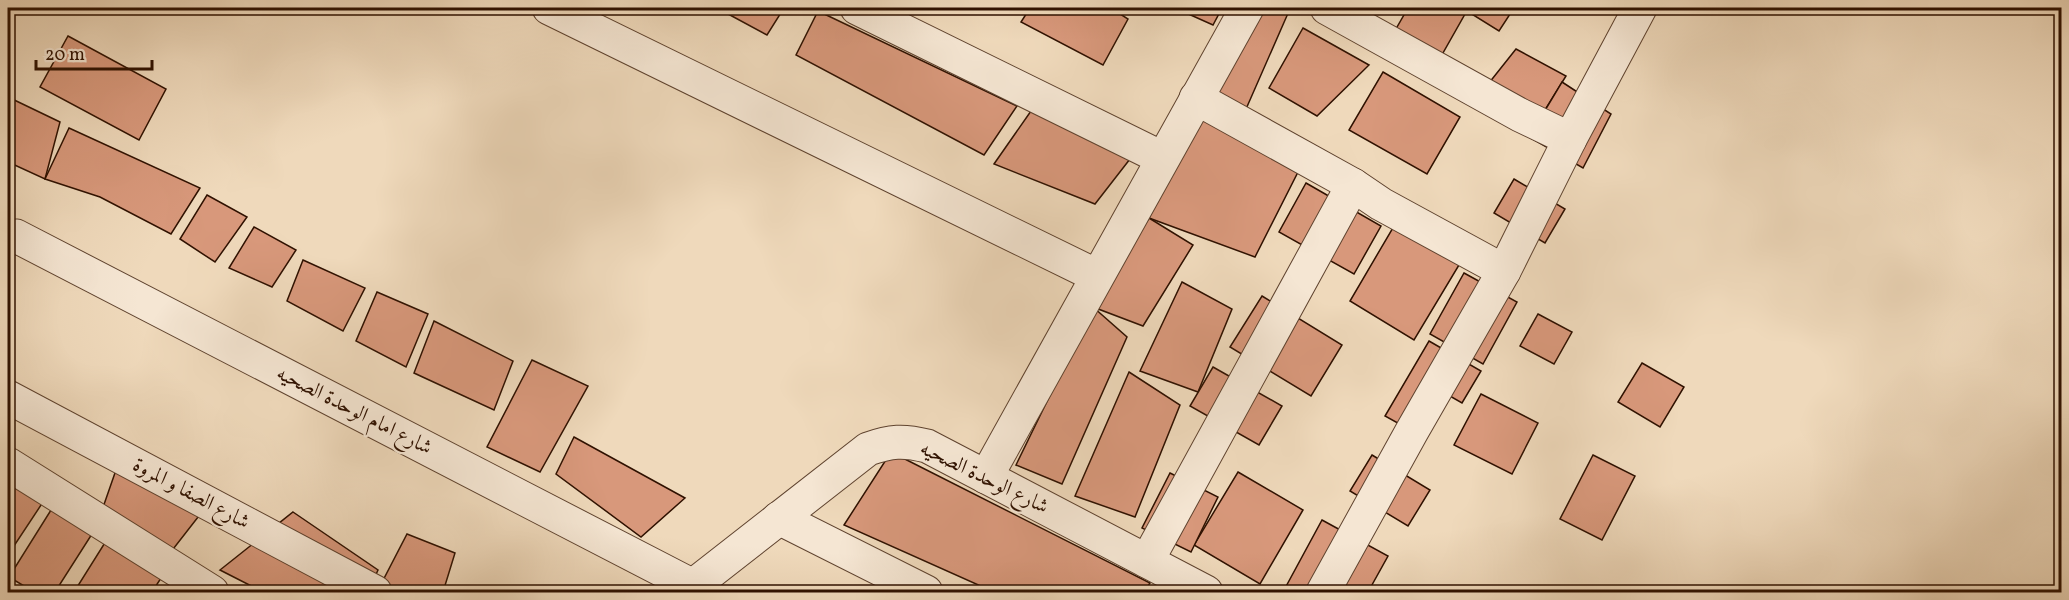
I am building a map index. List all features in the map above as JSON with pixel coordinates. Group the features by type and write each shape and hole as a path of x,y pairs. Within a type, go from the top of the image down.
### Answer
{"street":[{"path":"549,8 1097,276"},
{"path":"857,8 1162,158"},
{"path":"986,477 1247,8"},
{"path":"1327,8 1520,115 1570,139"},
{"path":"1323,592 1504,271 1570,139 1640,8"},
{"path":"1196,98 1353,185 1381,204 1504,271"},
{"path":"1147,561 1353,185"},
{"name":"شارع امام الوحدة الصحيه","path":"16,236 689,589"},
{"name":"شارع الصفا و المروة","path":"8,396 375,592"},
{"name":"شارع الوحدة الصحيه","path":"689,589 868,449 887,442 907,441 927,446 1206,592"},
{"path":"8,464 212,592"},
{"path":"780,518 926,592"}],"building":[{"path":"717,8 784,8 767,35"},
{"path":"1030,8 1111,8 1128,19 1103,65 1021,22"},
{"path":"1175,8 1222,8 1213,25"},
{"path":"1259,8 1286,8 1289,11 1246,109 1203,86"},
{"path":"1408,8 1454,8 1465,14 1435,67 1389,41"},
{"path":"1462,8 1514,8 1499,31"},
{"path":"818,11 1017,106 984,155 796,55"},
{"path":"1303,28 1369,65 1317,116 1269,88"},
{"path":"68,36 166,89 139,140 40,87"},
{"path":"1516,49 1566,76 1537,123 1481,93"},
{"path":"1383,72 1460,117 1427,174 1349,130"},
{"path":"1562,82 1611,114 1583,168 1529,137"},
{"path":"8,97 60,122 45,179 8,162"},
{"path":"1031,111 1130,159 1095,204 994,164"},
{"path":"1200,114 1298,172 1255,257 1149,218"},
{"path":"69,128 200,188 171,234 100,197 45,179"},
{"path":"1514,179 1565,209 1545,243 1494,213"},
{"path":"1306,183 1381,226 1354,274 1279,232"},
{"path":"207,195 247,217 215,262 180,239"},
{"path":"1149,218 1193,245 1143,326 1093,307"},
{"path":"1394,226 1459,265 1414,340 1350,301"},
{"path":"254,227 296,250 272,287 229,268"},
{"path":"303,260 365,288 343,331 287,301"},
{"path":"1464,273 1517,302 1483,364 1430,334"},
{"path":"1182,282 1232,309 1198,392 1140,371"},
{"path":"377,292 428,314 406,367 356,341"},
{"path":"1262,296 1342,345 1311,396 1230,347"},
{"path":"1093,307 1127,337 1062,484 1016,465"},
{"path":"1538,314 1572,332 1554,364 1520,346"},
{"path":"434,321 513,361 494,410 414,373"},
{"path":"1429,341 1481,371 1462,403 1436,388 1412,431 1385,416"},
{"path":"532,360 588,386 540,472 487,447"},
{"path":"1642,363 1684,387 1660,427 1618,402"},
{"path":"1213,367 1282,406 1259,445 1190,406"},
{"path":"1129,372 1180,405 1135,517 1075,496"},
{"path":"1481,394 1538,423 1512,474 1454,445"},
{"path":"574,437 685,498 641,537 556,474"},
{"path":"891,452 1150,583 1144,592 994,592 844,525"},
{"path":"1372,455 1430,490 1408,526 1350,491"},
{"path":"1593,455 1635,476 1602,540 1560,519"},
{"path":"116,470 209,503 170,553 100,516"},
{"path":"1238,472 1303,510 1260,584 1194,545"},
{"path":"1170,473 1218,497 1191,552 1142,528"},
{"path":"8,474 45,499 8,555"},
{"path":"51,510 92,534 55,592 34,592 9,577"},
{"path":"293,512 378,570 368,592 263,592 220,570"},
{"path":"1322,520 1388,556 1368,592 1283,592"},
{"path":"407,534 455,553 443,592 377,592"},
{"path":"106,541 163,575 152,592 74,592"},
{"path":"174,580 194,592 166,592"}]}
